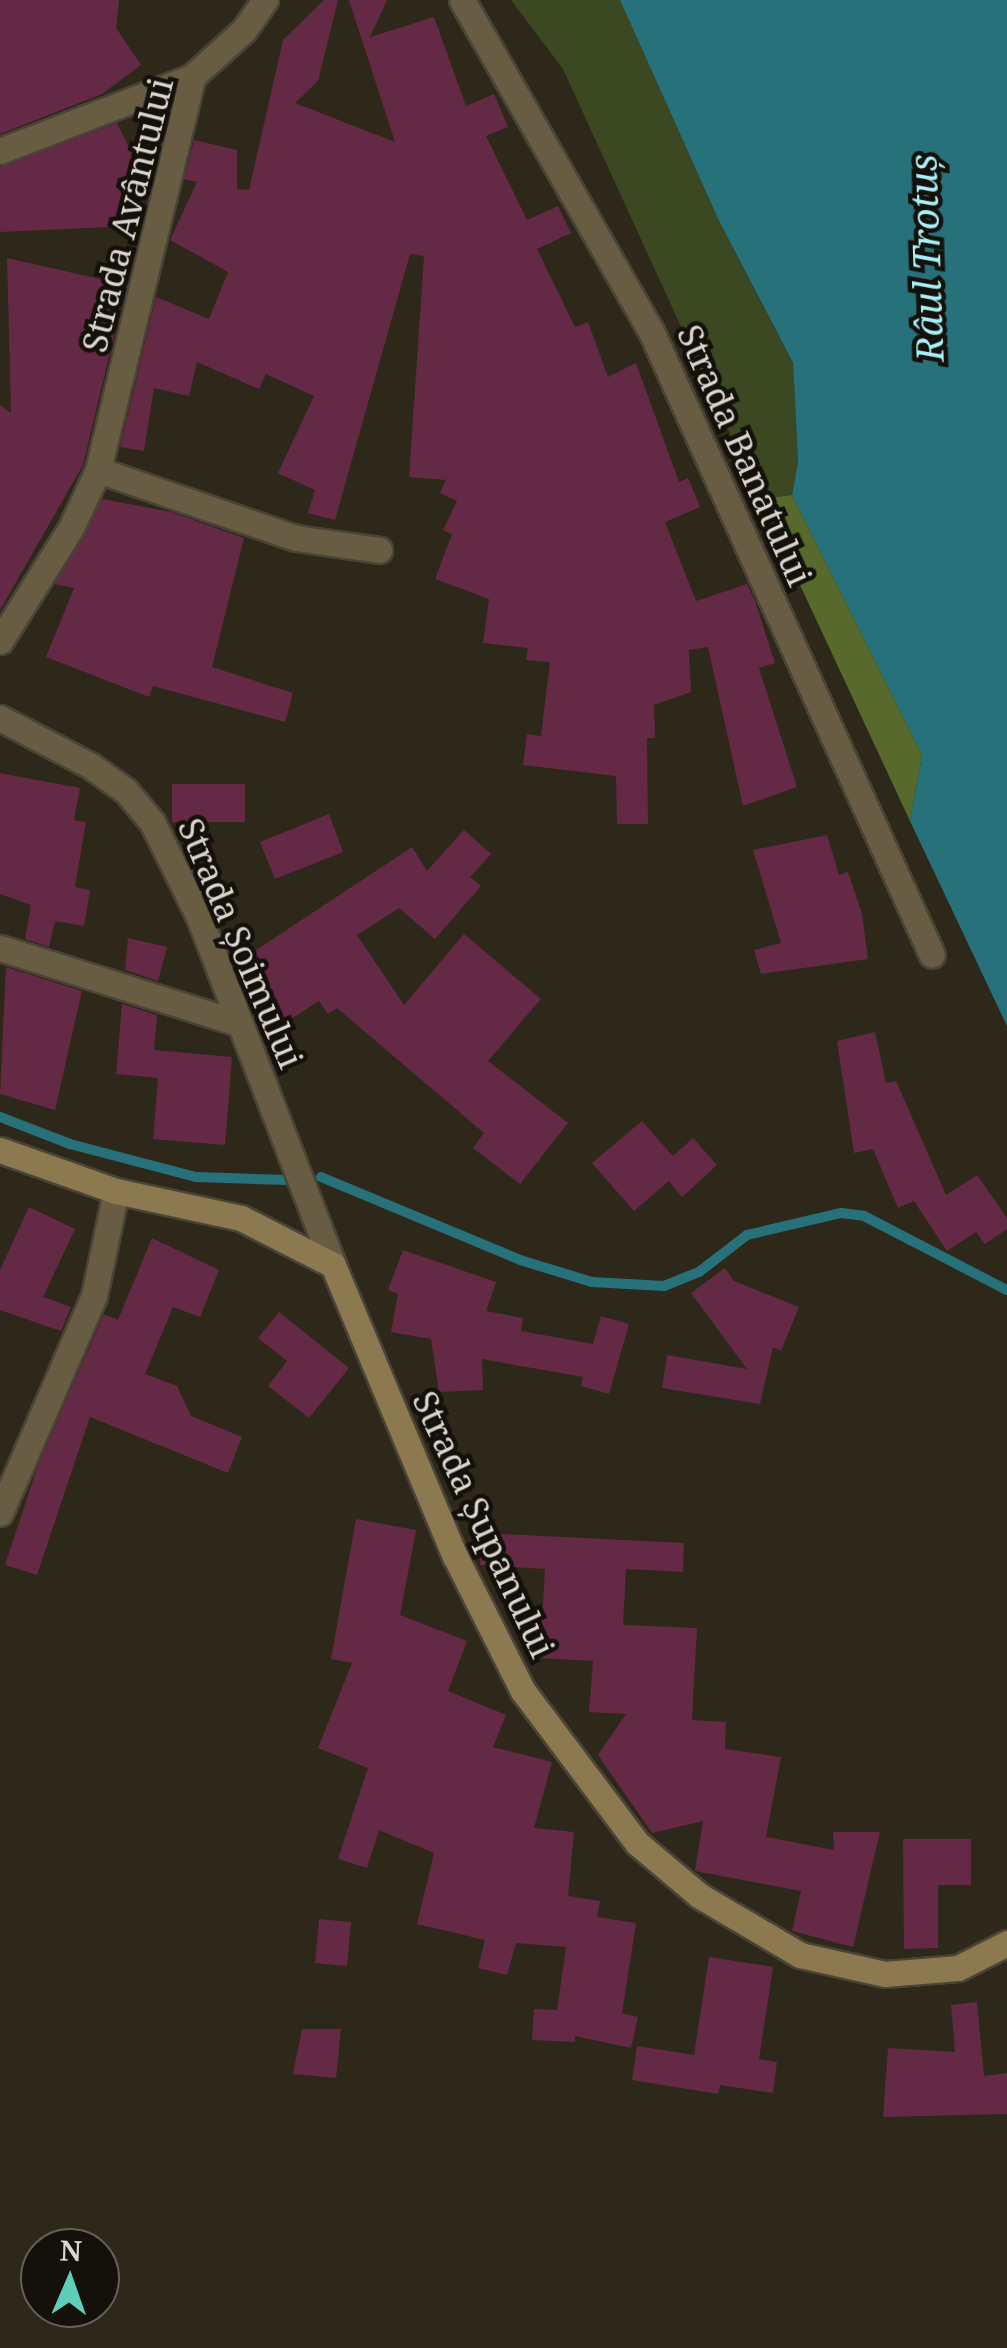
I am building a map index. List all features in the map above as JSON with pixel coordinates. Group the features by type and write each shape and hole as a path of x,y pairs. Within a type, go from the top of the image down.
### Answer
{"street":[{"name":"Strada Avântului","path":"0,641 71,528 98,470 192,78 244,30 265,0"},
{"name":"Strada Banatului","path":"462,0 651,331 932,954"},
{"path":"0,151 192,78"},
{"path":"98,470 296,538 379,550"},
{"name":"Strada Șoimului","path":"0,718 90,766 126,791 152,822 199,917 238,1023 296,1157 332,1265"},
{"path":"0,948 238,1023"},
{"path":"0,1150 116,1191 241,1218 332,1265"},
{"path":"0,1513 94,1296 116,1191"},
{"name":"Strada Șupanului","path":"332,1265 486,1623 572,1764 636,1843 700,1896 800,1954 839,1966 922,1974 958,1968 1007,1943"}],"green space":[{"path":"511,0 620,0 719,221 793,364 798,462 792,495 760,499 563,69"},
{"path":"792,495 922,755 910,821 760,499"}],"water":[{"name":"Râul Trotuș","path":"620,0 1007,0 1007,1026 910,821 922,755 792,495 798,462 793,363 719,221"}],"building":[{"path":"0,0 119,0 116,28 141,65 102,94 0,134"},
{"path":"324,0 338,0 318,81 295,103 395,142 349,0 387,0 370,37 434,17 466,106 494,94 508,127 486,136 527,220 558,206 571,233 537,249 575,327 588,322 608,377 636,363 679,482 688,478 700,507 665,522 696,601 747,584 755,601 775,663 759,668 797,787 743,806 708,647 689,650 691,692 654,705 655,738 647,738 648,824 617,824 616,776 523,765 527,734 541,736 550,662 526,660 528,648 483,643 489,599 435,579 452,534 443,530 457,501 440,493 446,480 409,477 424,256 410,254 335,520 308,513 315,490 278,473 314,396 266,374 259,389 197,362 189,396 154,388 144,451 120,447 156,297 209,319 228,272 170,240 197,182 184,179 194,140 237,150 237,189 249,190 283,40"},
{"path":"117,123 139,168 128,165 131,226 0,232 0,167"},
{"path":"7,258 126,285 83,465 0,610 0,405 11,413"},
{"path":"102,499 171,512 244,538 212,667 293,693 285,722 153,686 149,697 46,657 74,588 55,584"},
{"path":"0,773 80,788 74,820 86,822 75,887 90,890 84,926 55,921 49,947 25,939 31,905 0,894"},
{"path":"172,784 245,784 245,822 172,822"},
{"path":"329,814 343,852 275,879 260,842"},
{"path":"464,830 491,854 470,877 481,886 435,939 399,908 357,935 404,1005 464,934 541,999 488,1061 568,1123 520,1184 473,1148 484,1133 337,1008 328,1014 319,1001 283,1024 241,960 412,847 427,871"},
{"path":"827,835 839,875 848,872 862,914 868,959 761,974 754,950 781,943 753,850"},
{"path":"128,938 167,947 158,981 125,970"},
{"path":"6,967 82,991 55,1110 0,1094"},
{"path":"122,1004 157,1015 154,1050 232,1057 225,1145 153,1139 158,1078 116,1074"},
{"path":"875,1032 886,1083 896,1081 946,1195 977,1175 1007,1218 1007,1229 985,1244 976,1232 947,1251 914,1201 898,1208 873,1149 854,1153 837,1041"},
{"path":"642,1121 673,1156 693,1138 717,1165 682,1197 669,1181 634,1211 592,1163"},
{"path":"29,1207 75,1229 43,1297 71,1307 61,1331 0,1310 0,1270"},
{"path":"152,1238 219,1270 200,1317 173,1307 145,1374 177,1386 191,1416 242,1437 228,1473 90,1417 37,1575 5,1565 38,1465 104,1314 118,1320"},
{"path":"403,1250 496,1282 486,1311 523,1318 521,1331 593,1344 601,1316 629,1324 609,1394 581,1386 583,1377 482,1359 483,1390 439,1392 431,1339 391,1332 398,1294 388,1290"},
{"path":"725,1268 734,1281 799,1307 781,1351 773,1347 760,1404 662,1388 667,1355 747,1369 691,1293"},
{"path":"279,1312 349,1368 309,1418 268,1386 287,1361 258,1338"},
{"path":"356,1519 416,1530 400,1615 467,1641 448,1691 506,1715 493,1747 552,1762 534,1828 574,1832 568,1896 600,1901 597,1917 636,1923 622,2013 638,2017 631,2048 575,2036 575,2042 532,2040 534,2009 557,2010 566,1947 516,1943 507,1975 478,1968 485,1940 417,1924 434,1853 379,1830 367,1868 338,1859 368,1768 318,1748 352,1663 331,1659"},
{"path":"482,1533 684,1543 683,1572 626,1569 623,1625 697,1628 692,1720 726,1722 725,1749 781,1757 766,1837 834,1850 833,1832 880,1832 853,1947 792,1931 801,1891 695,1871 703,1821 652,1833 598,1755 626,1714 589,1712 593,1661 540,1658 545,1569 480,1565"},
{"path":"903,1839 971,1839 971,1885 938,1885 938,1948 904,1949"},
{"path":"319,1919 351,1922 347,1966 315,1963"},
{"path":"709,1957 773,1967 759,2059 777,2062 773,2093 720,2085 718,2094 632,2080 637,2046 694,2055"},
{"path":"977,2002 984,2076 1007,2073 1007,2114 883,2117 888,2048 955,2052 951,2005"},
{"path":"302,2029 341,2029 336,2078 293,2074"}],"waterway":[{"path":"0,1117 70,1144 196,1177 287,1180"},
{"path":"321,1177 520,1260 592,1282 664,1286 699,1272 747,1235 841,1213 864,1216 1007,1290"}]}
